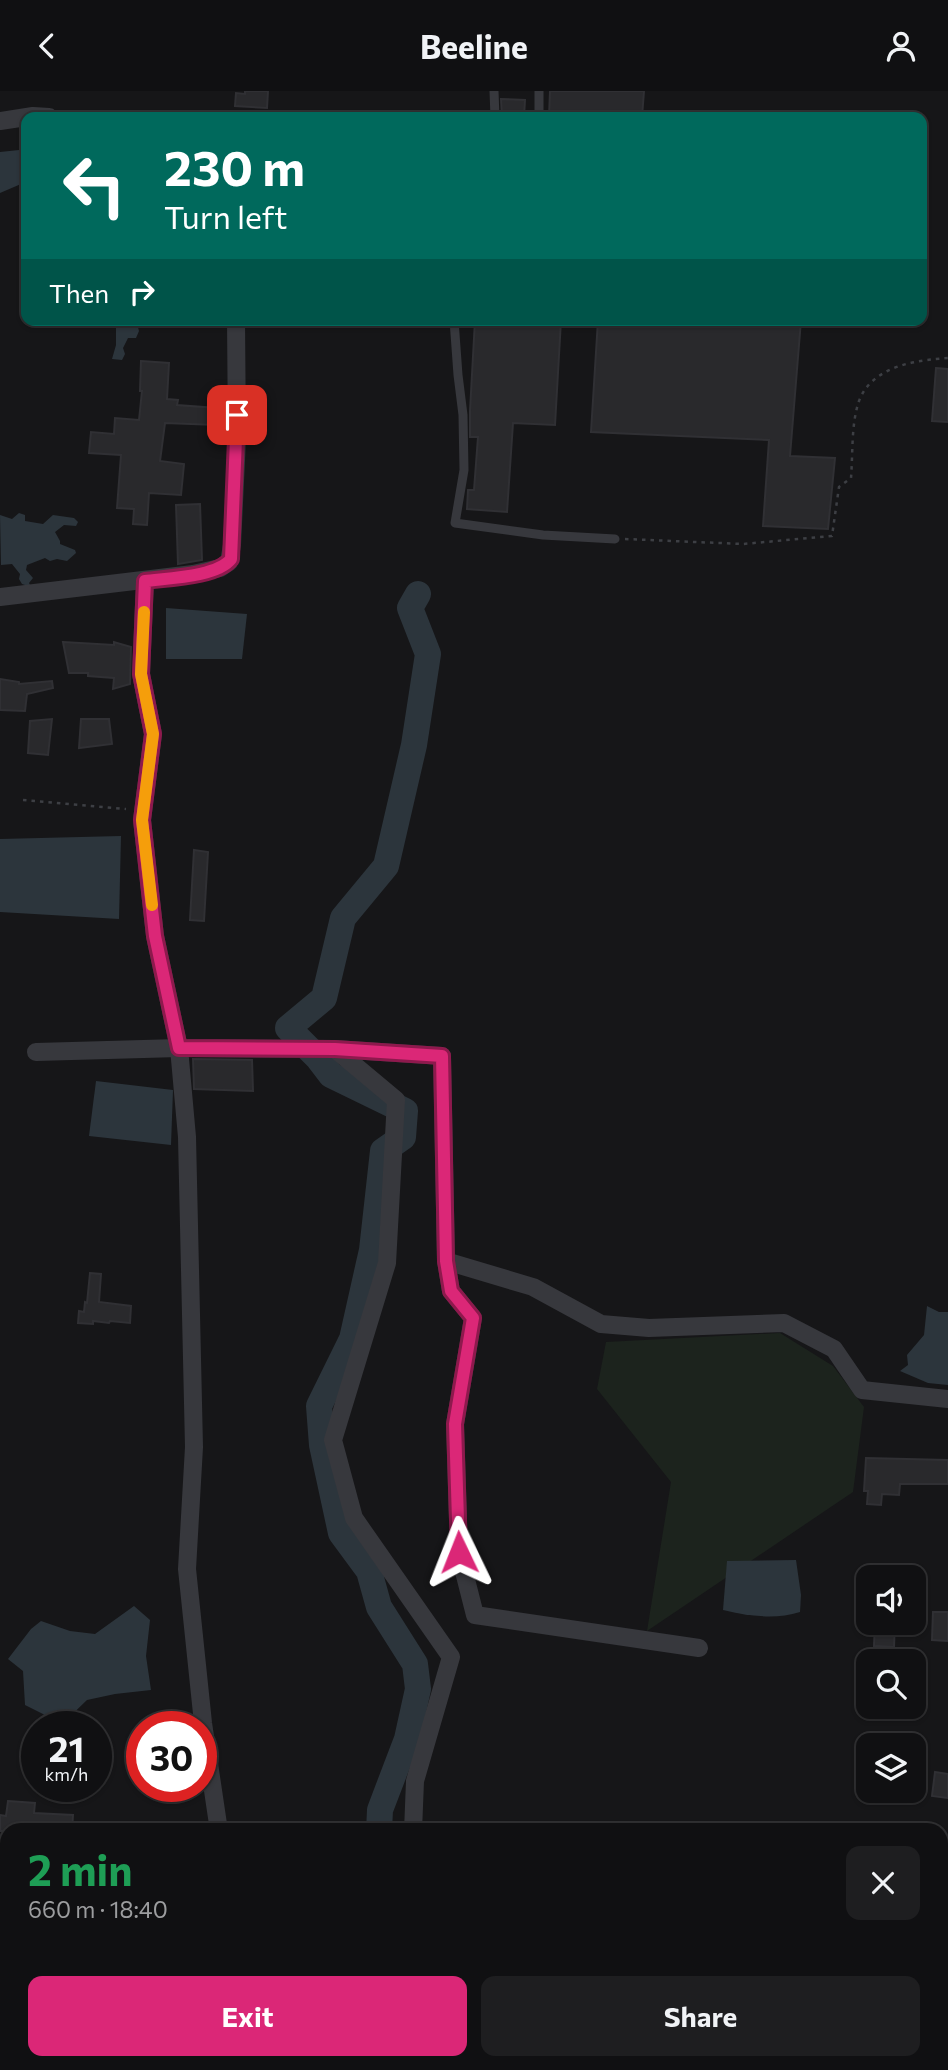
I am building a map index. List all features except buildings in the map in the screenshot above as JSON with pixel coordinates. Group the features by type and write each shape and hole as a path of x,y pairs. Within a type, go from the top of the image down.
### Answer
{"street":[{"path":"0,121 21,118"},
{"path":"0,597 145,581 215,570 227,564 231,559 237,439 236,326"},
{"path":"145,581 141,674 153,734 142,820 155,936 179,1048 187,1137 194,1447 187,1569 203,1723 218,1823"},
{"path":"36,1052 179,1048 335,1049 442,1056 446,1261 451,1291 473,1318 455,1424 459,1552 475,1615 699,1648"},
{"path":"335,1049 396,1100 387,1263 333,1440 354,1518 451,1657 415,1781 413,1823"},
{"path":"446,1261 533,1287 601,1324 649,1328 784,1323 834,1349 862,1390 948,1399"}],"lane":[{"path":"494,91 495,112"},
{"path":"539,91 539,112"},
{"path":"455,326 463,415 464,470 455,523 543,535 615,539"}],"path":[{"path":"615,539 743,544 832,536 839,487 850,478 860,399 869,386 887,371 908,362 948,358"},
{"path":"23,800 144,810"}],"shaded area":[{"path":"19,150 21,153 21,184 0,193 0,152"},
{"path":"138,326 139,331 136,338 128,338 123,348 125,354 122,360 112,359 116,345 116,327"},
{"path":"19,513 25,515 25,521 43,524 53,515 74,518 78,522 76,526 64,525 55,532 60,544 75,550 76,553 67,561 50,561 45,558 27,565 26,570 33,578 29,583 31,587 22,584 20,574 12,564 1,565 0,515 12,519"},
{"path":"166,608 247,614 242,659 166,659"},
{"path":"121,836 119,919 0,912 0,839"},
{"path":"96,1081 173,1090 171,1145 89,1136"},
{"path":"927,1306 939,1312 948,1312 948,1385 928,1383 900,1371 908,1365 907,1355 924,1335"},
{"path":"780,1333 833,1366 864,1407 853,1492 647,1631 671,1482 597,1389 606,1342"},
{"path":"796,1560 801,1595 800,1612 762,1616 723,1610 727,1561"},
{"path":"134,1606 150,1620 146,1656 151,1690 87,1700 76,1711 37,1711 25,1705 23,1671 8,1659 31,1629 41,1621 70,1631 95,1634"}],"waterway":[{"path":"379,1823 380,1810 407,1739 418,1689 415,1664 379,1607 369,1571 341,1533 322,1445 319,1406 352,1339 372,1250 383,1151 403,1137 405,1111 331,1075 288,1028 324,998 343,918 386,866 414,745 428,654 410,608 418,594"}],"slow traffic":[{"path":"144,612 141,674 153,734 142,820 152,905"}],"route":[{"path":"237,415 231,559 215,570 145,581 141,674 153,734 142,820 155,936 179,1048 335,1049 442,1056 446,1261 451,1291 473,1318 455,1424 459,1552"}]}
